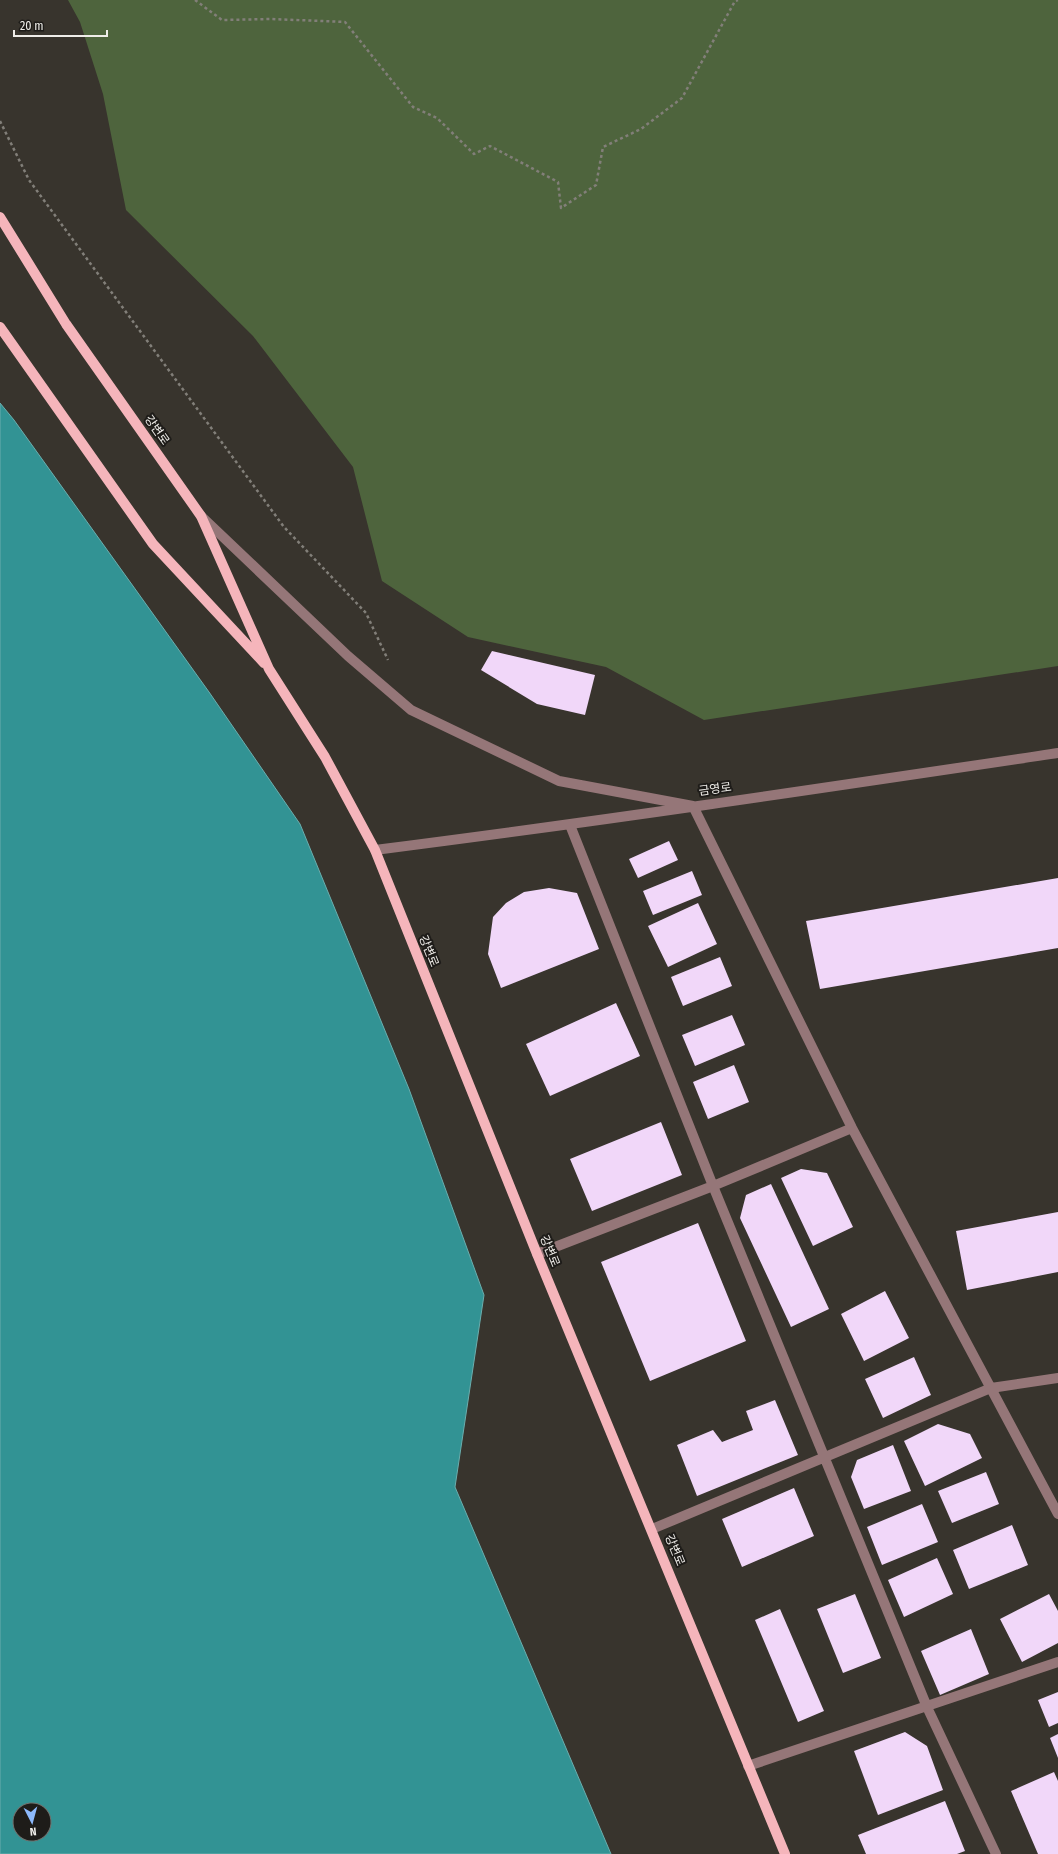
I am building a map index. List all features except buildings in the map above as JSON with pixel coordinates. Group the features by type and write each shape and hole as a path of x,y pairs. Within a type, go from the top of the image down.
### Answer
{"main road":[{"name":"강변로","path":"0,217 66,324 201,516 269,669 325,757 375,850 537,1254 652,1529 785,1854"},
{"name":"강변로","path":"0,326 153,544 269,669"}],"street":[{"path":"201,516 348,656 411,710 559,781 693,806 852,1128 1058,1514"},
{"name":"금영로","path":"375,850 570,825 1058,753"},
{"path":"570,825 713,1186 926,1707 996,1854"},
{"path":"537,1254 713,1186 852,1128"},
{"path":"652,1529 991,1388 1058,1378"},
{"path":"748,1766 1058,1662"}],"path":[{"path":"196,0 222,20 272,19 345,22 413,107 437,118 474,154 490,146 558,182 562,208 596,185 603,147 641,129 682,98 735,1 738,0"},
{"path":"0,121 29,180 284,527 366,613 388,661"}],"green space":[{"path":"68,0 1058,0 1058,666 704,720 606,667 468,637 382,581 353,467 253,336 126,210 103,94 80,22"}],"water":[{"path":"0,403 14,420 209,692 300,824 409,1089 484,1295 455,1487 611,1854 0,1854"}]}
